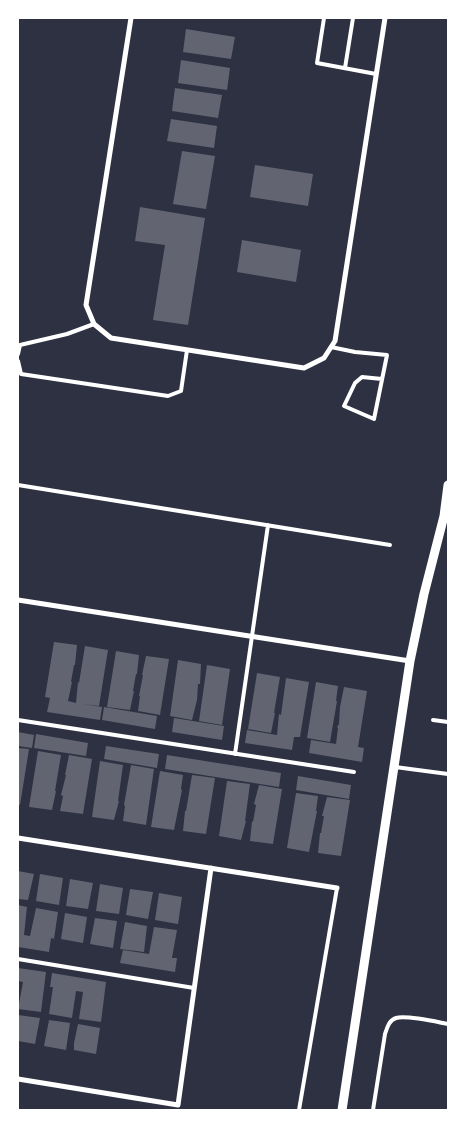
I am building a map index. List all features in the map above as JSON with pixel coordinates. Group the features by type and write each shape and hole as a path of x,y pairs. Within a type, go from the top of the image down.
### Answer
{"street":[{"path":"131,18 86,305 94,324 111,338 304,368 324,358 335,341 385,18"},
{"path":"342,1110 410,662 424,594 444,516 448,484"},
{"path":"18,600 410,662"},
{"path":"18,838 337,888"},
{"path":"18,1079 178,1105 211,868"}],"lane":[{"path":"324,18 317,63 376,74"},
{"path":"345,68 353,18"},
{"path":"18,354 20,345 67,334 94,324"},
{"path":"331,347 355,352 387,355 382,380 374,419 344,406 355,383 362,377 382,380"},
{"path":"18,361 21,374 168,396 181,391 187,350"},
{"path":"18,485 390,545"},
{"path":"235,754 268,525"},
{"path":"18,720 354,772"},
{"path":"433,720 448,722"},
{"path":"395,766 448,774"},
{"path":"299,1110 337,888"},
{"path":"18,959 194,988"},
{"path":"373,1110 388,1024 396,1018 412,1018 448,1024"}],"building":[{"path":"186,29 235,37 231,59 183,52"},
{"path":"181,60 230,68 227,90 178,83"},
{"path":"175,88 222,95 218,118 172,111"},
{"path":"171,119 217,126 214,148 167,141"},
{"path":"182,151 215,156 206,209 173,204"},
{"path":"255,165 313,174 308,206 250,197"},
{"path":"140,207 205,218 188,325 153,320 165,245 135,241"},
{"path":"242,240 301,250 296,282 237,272"},
{"path":"54,642 77,645 68,701 76,703 85,646 108,650 99,706 83,704 102,707 100,720 47,712 50,698 45,697"},
{"path":"116,651 139,655 130,710 107,707"},
{"path":"146,656 169,659 160,715 138,711"},
{"path":"178,660 201,664 200,684 198,684 197,700 192,720 170,716"},
{"path":"207,665 230,669 222,725 199,721"},
{"path":"257,673 280,677 271,733 248,729"},
{"path":"286,678 309,682 300,737 294,737 292,750 245,743 247,730 277,735"},
{"path":"316,682 338,686 330,742 307,738"},
{"path":"344,687 367,691 358,747 364,748 362,762 309,753 311,740 336,744"},
{"path":"104,707 157,716 155,729 102,720"},
{"path":"174,718 224,726 222,740 172,732"},
{"path":"18,732 34,735 32,748 18,746"},
{"path":"36,734 88,743 86,756 34,748"},
{"path":"106,746 159,754 157,768 104,759"},
{"path":"18,748 29,749 20,805 18,804"},
{"path":"38,751 61,755 52,810 29,807"},
{"path":"69,755 92,759 83,814 60,811 63,796 61,795"},
{"path":"167,755 281,773 279,787 165,769"},
{"path":"100,761 123,765 119,801 114,820 92,817"},
{"path":"131,765 154,769 146,825 123,821"},
{"path":"160,771 183,775 174,830 151,827"},
{"path":"192,775 215,778 206,834 183,831"},
{"path":"298,776 351,785 349,799 296,790"},
{"path":"227,781 250,784 246,821 241,840 219,836"},
{"path":"259,785 282,789 273,844 250,841 256,805 254,804"},
{"path":"296,793 318,796 309,852 287,848"},
{"path":"327,797 350,800 341,856 318,853 324,816 322,816"},
{"path":"18,871 34,874 28,900 18,899"},
{"path":"40,874 63,878 59,905 36,901"},
{"path":"70,879 93,883 88,909 66,906"},
{"path":"100,884 123,888 119,914 96,911"},
{"path":"130,889 153,892 148,919 126,915"},
{"path":"159,893 182,897 178,924 155,920"},
{"path":"18,905 27,907 24,935 30,936 36,908 58,912 54,939 51,938 49,952 18,947"},
{"path":"65,913 87,917 83,943 61,939"},
{"path":"95,918 117,921 113,948 90,944"},
{"path":"125,922 147,926 144,952 120,949"},
{"path":"154,927 177,930 172,958 177,958 175,972 120,963 123,950 149,954"},
{"path":"18,968 46,972 41,1012 18,1009 23,982 18,981"},
{"path":"52,973 106,982 101,1022 79,1019 83,992 76,991 72,1018 49,1014 53,987 50,987"},
{"path":"18,1015 40,1018 35,1044 18,1041"},
{"path":"49,1020 70,1023 66,1050 44,1046"},
{"path":"78,1024 100,1028 96,1054 74,1050"}]}
